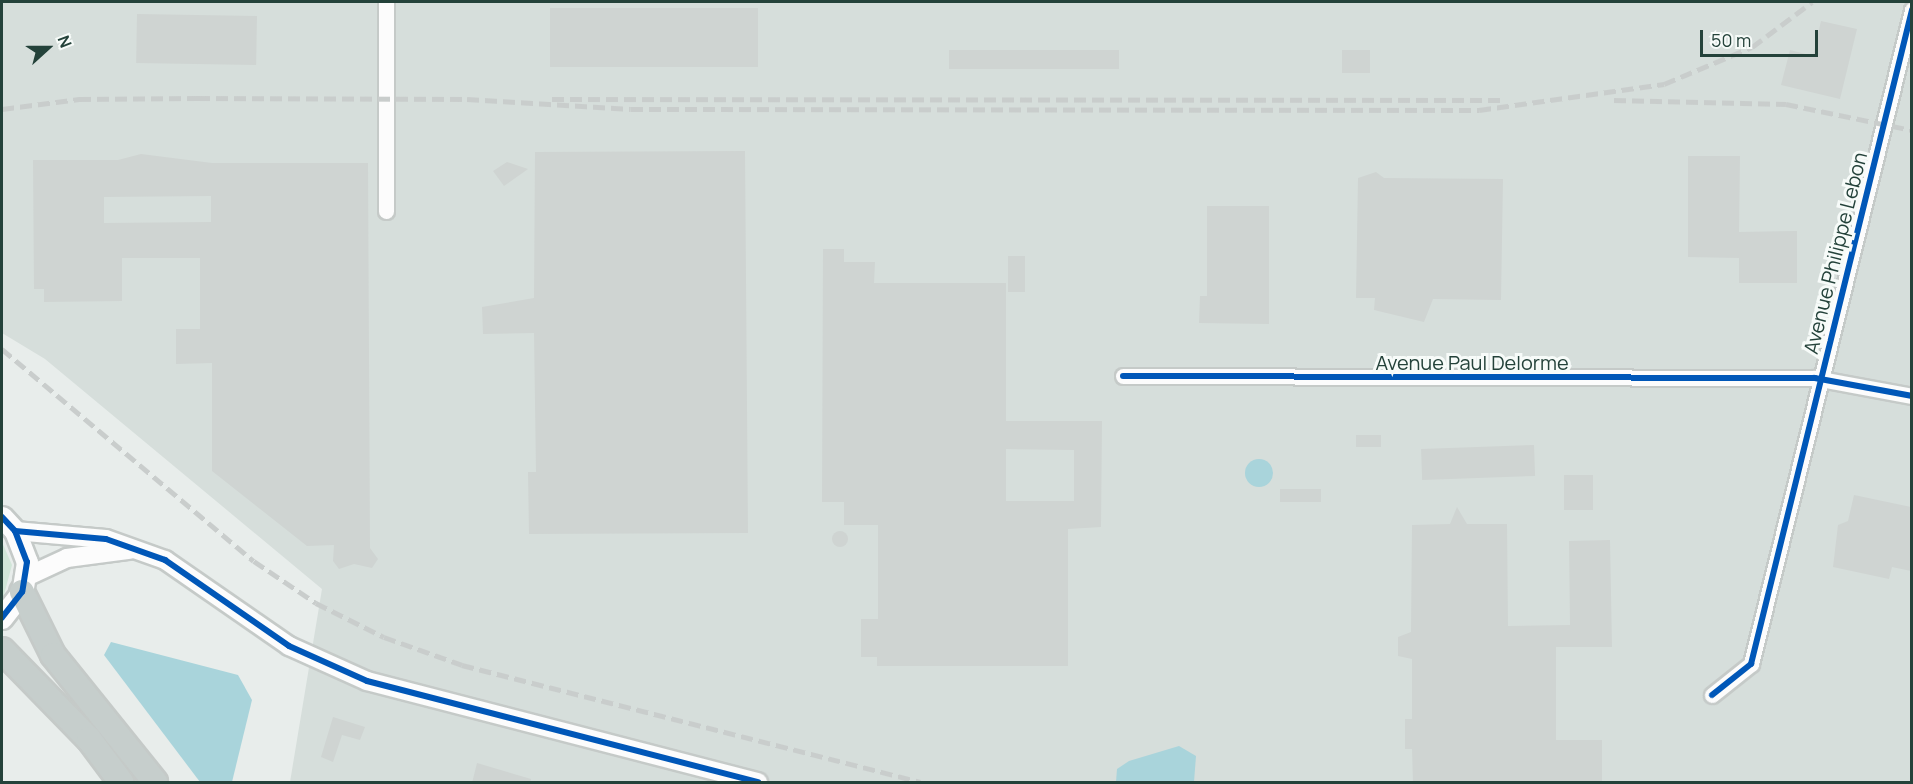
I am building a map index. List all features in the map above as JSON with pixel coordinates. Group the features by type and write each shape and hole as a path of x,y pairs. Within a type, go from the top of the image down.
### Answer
{"highway":[{"path":"24,585 53,655 155,783"},
{"path":"2,650 90,739 121,783"}],"main road":[{"path":"2,618 24,585 8,524"}],"street":[{"path":"386,2 386,211"},
{"name":"Avenue Philippe Lebon","path":"1712,695 1751,664 1911,10"},
{"name":"Avenue Paul Delorme","path":"1124,376 1821,378 1911,396"},
{"path":"8,524 106,539 140,550 236,605 289,646 345,673 758,783"},
{"path":"24,585 67,558 140,550"}],"shaded area":[{"path":"2,2 1911,2 1911,782 290,782 322,589 45,359 2,333"}],"green space":[{"path":"2,542 12,565 2,602"}],"water":[{"path":"1259,459 1269,463 1273,473 1269,483 1259,487 1249,483 1245,473 1249,463"},
{"path":"111,642 238,675 252,700 232,782 200,782 104,655"},
{"path":"1179,746 1196,756 1194,782 1116,782 1117,769 1129,761"}],"building":[{"path":"550,8 758,8 758,67 550,67"},
{"path":"137,14 257,16 256,65 136,63"},
{"path":"1821,21 1857,29 1840,99 1781,85 1790,50 1813,56"},
{"path":"949,50 1119,50 1119,69 949,69"},
{"path":"1342,50 1370,50 1370,73 1342,73"},
{"path":"745,151 748,533 529,534 528,472 536,472 534,333 483,334 482,307 534,298 535,152"},
{"path":"141,154 212,163 368,163 370,548 378,559 372,568 354,564 339,569 333,561 334,545 307,546 212,471 212,363 176,364 176,329 200,329 200,258 122,258 122,301 44,302 44,289 34,289 33,160 118,160","holes":["211,196 211,222 104,223 104,197"]},
{"path":"1688,156 1740,156 1739,232 1797,231 1797,283 1739,283 1739,258 1688,257"},
{"path":"507,162 528,169 504,186 493,171"},
{"path":"1376,172 1384,178 1503,179 1501,300 1433,299 1424,322 1374,310 1375,298 1356,298 1358,178"},
{"path":"1207,206 1269,206 1269,324 1199,323 1200,296 1207,296"},
{"path":"823,249 844,249 844,262 875,262 874,283 1006,283 1006,421 1102,421 1101,527 1068,529 1068,666 877,666 877,657 861,657 861,619 878,619 878,525 844,525 844,502 822,502","holes":["1006,449 1074,450 1074,501 1006,501"]},
{"path":"1008,256 1025,256 1025,292 1008,292"},
{"path":"1356,435 1381,435 1381,447 1356,447"},
{"path":"1534,445 1535,476 1422,480 1421,449"},
{"path":"1564,475 1593,475 1593,510 1564,510"},
{"path":"1280,489 1321,489 1321,502 1280,502"},
{"path":"1854,495 1911,507 1911,571 1892,567 1889,579 1833,567 1838,525 1848,521"},
{"path":"1457,507 1467,524 1507,524 1508,626 1570,625 1569,541 1610,540 1612,647 1556,647 1556,740 1602,740 1602,783 1413,783 1412,749 1405,749 1405,719 1412,719 1412,659 1398,656 1398,637 1411,632 1412,525 1450,524"},
{"path":"840,531 848,539 840,547 832,539"},
{"path":"333,717 365,727 360,740 342,735 333,762 321,757"},
{"path":"477,763 531,779 530,783 472,783"}],"railway":[{"path":"2,109 79,99 198,98 467,99 631,109 1479,110 1664,84 1752,47 1812,2"},
{"path":"552,99 1503,100"},
{"path":"1614,100 1786,104 1912,130"},
{"path":"2,349 254,561 316,603 384,637 462,665 920,782"}],"cycle path":[{"path":"1712,695 1751,664 1912,10"},
{"path":"1123,376 1815,378 1912,396"},
{"path":"2,517 15,531 27,562 22,592 2,618"},
{"path":"15,531 106,539 165,560 289,646 367,681 758,782"}]}
